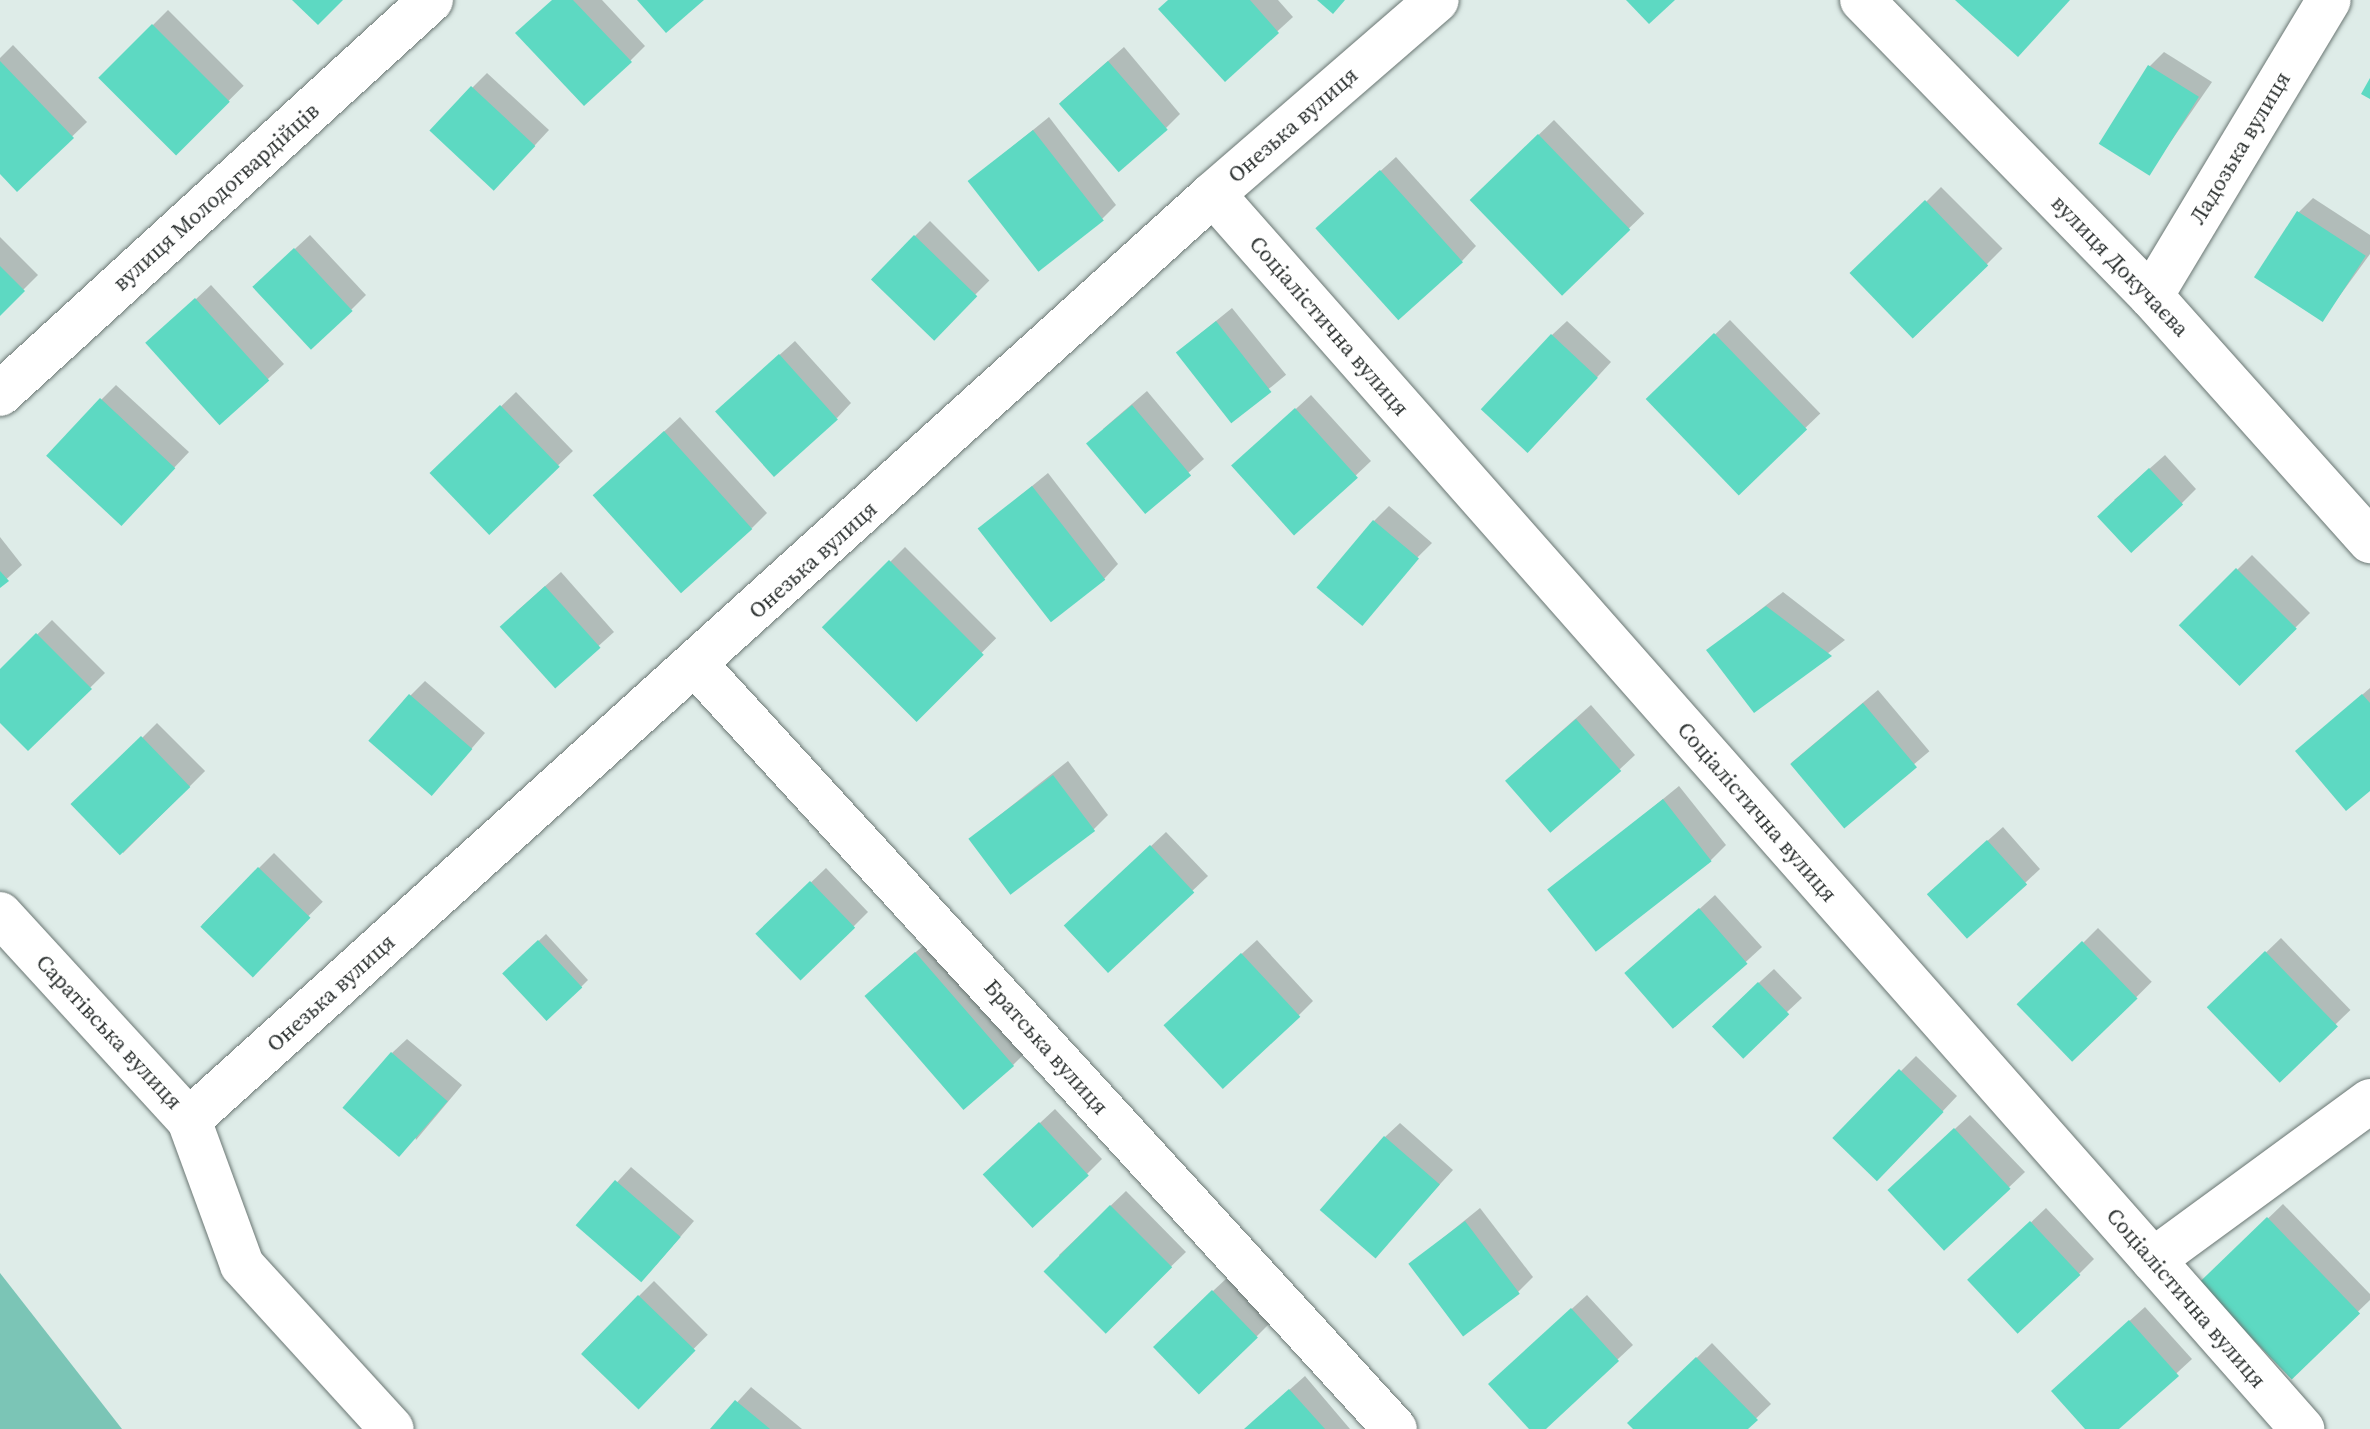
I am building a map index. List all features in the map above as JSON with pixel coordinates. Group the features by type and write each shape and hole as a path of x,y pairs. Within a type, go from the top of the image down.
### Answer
{"street":[{"name":"вулиця Молодогвардійців","path":"0,394 431,0"},
{"name":"Онезька вулиця","path":"189,1120 697,666 1213,194 1437,0"},
{"name":"вулиця Докучаєва","path":"1862,0 2151,296 2370,541"},
{"name":"Ладозька вулиця","path":"2151,296 2329,0"},
{"name":"Соціалістична вулиця","path":"1213,194 2302,1429"},
{"name":"Братська вулиця","path":"697,666 1395,1429"},
{"name":"Саратівська вулиця","path":"0,914 189,1120 242,1265 392,1429"},
{"path":"2153,1260 2370,1101"}],"green space":[{"path":"0,1273 122,1429 0,1429"}],"building":[{"path":"292,0 343,0 318,25"},
{"path":"552,0 573,0 632,62 584,106 515,33"},
{"path":"637,0 704,0 666,33"},
{"path":"1168,0 1250,0 1279,33 1225,82 1158,9"},
{"path":"1317,0 1345,0 1333,14"},
{"path":"1626,0 1675,0 1649,24"},
{"path":"1955,0 2070,0 2018,57"},
{"path":"152,24 230,102 176,156 98,78"},
{"path":"0,61 74,138 17,192 0,174"},
{"path":"1108,61 1168,130 1119,172 1059,104"},
{"path":"2148,65 2199,97 2150,176 2099,144"},
{"path":"2370,78 2370,99 2361,94"},
{"path":"471,86 535,146 494,191 429,131"},
{"path":"1033,130 1104,221 1038,272 968,181"},
{"path":"1538,134 1630,230 1562,296 1470,200"},
{"path":"1380,170 1463,262 1398,320 1315,228"},
{"path":"1925,200 1988,265 1913,338 1849,273"},
{"path":"2297,211 2366,256 2323,322 2254,277"},
{"path":"914,235 977,296 934,341 871,280"},
{"path":"294,248 353,311 311,350 252,287"},
{"path":"0,266 25,291 0,316"},
{"path":"195,298 269,380 219,425 145,343"},
{"path":"1216,321 1271,392 1231,423 1176,352"},
{"path":"1714,333 1807,429 1739,495 1646,399"},
{"path":"1551,334 1598,378 1528,453 1481,409"},
{"path":"779,354 838,419 774,477 715,412"},
{"path":"100,398 175,468 121,526 46,456"},
{"path":"500,405 560,467 489,535 430,473"},
{"path":"1132,405 1191,475 1145,514 1086,444"},
{"path":"1295,408 1358,478 1294,535 1231,466"},
{"path":"664,431 752,529 681,593 593,495"},
{"path":"2149,468 2183,505 2131,553 2097,516"},
{"path":"1032,486 1105,580 1051,622 978,528"},
{"path":"1373,520 1419,559 1362,626 1316,587"},
{"path":"889,560 984,655 917,722 822,627"},
{"path":"2236,568 2297,629 2240,686 2179,625"},
{"path":"0,571 9,581 0,588"},
{"path":"545,586 601,648 555,688 500,627"},
{"path":"1766,606 1832,656 1754,713 1706,650"},
{"path":"36,633 92,689 28,751 0,723 0,669"},
{"path":"409,694 472,749 432,796 368,741"},
{"path":"2362,694 2370,703 2370,791 2346,811 2295,751"},
{"path":"1863,703 1917,767 1844,828 1790,764"},
{"path":"1576,719 1621,771 1550,833 1505,781"},
{"path":"141,736 190,787 120,855 71,804"},
{"path":"1053,775 1095,831 1010,895 968,839"},
{"path":"1663,799 1712,861 1596,952 1547,890"},
{"path":"1987,840 2027,885 1967,939 1927,894"},
{"path":"1150,845 1194,893 1108,973 1064,925"},
{"path":"258,867 311,918 253,977 200,927"},
{"path":"810,881 855,928 800,981 755,934"},
{"path":"1699,908 1748,964 1673,1029 1624,973"},
{"path":"538,940 582,988 546,1021 502,973"},
{"path":"2082,941 2138,999 2072,1062 2017,1004"},
{"path":"2265,951 2338,1027 2280,1083 2207,1007"},
{"path":"915,952 1014,1066 963,1110 864,996"},
{"path":"1241,953 1300,1017 1223,1089 1163,1025"},
{"path":"1758,982 1789,1014 1743,1059 1712,1026"},
{"path":"391,1052 448,1101 399,1157 342,1108"},
{"path":"1899,1069 1944,1112 1877,1181 1832,1138"},
{"path":"1039,1122 1089,1175 1032,1228 983,1175"},
{"path":"1954,1128 2011,1189 1944,1251 1887,1190"},
{"path":"1384,1136 1440,1185 1376,1259 1320,1210"},
{"path":"615,1180 681,1237 641,1282 576,1225"},
{"path":"1110,1205 1172,1267 1106,1334 1044,1271"},
{"path":"2267,1217 2360,1313 2292,1379 2199,1283"},
{"path":"1465,1221 1520,1294 1463,1336 1408,1264"},
{"path":"2030,1221 2080,1275 2018,1334 1967,1280"},
{"path":"1212,1290 1258,1337 1199,1394 1153,1347"},
{"path":"638,1295 696,1351 639,1410 581,1354"},
{"path":"1571,1308 1619,1361 1546,1429 1529,1429 1488,1384"},
{"path":"2129,1320 2179,1376 2119,1429 2085,1429 2051,1391"},
{"path":"1696,1357 1758,1420 1748,1429 1633,1429 1627,1423"},
{"path":"1289,1389 1325,1429 1244,1429"},
{"path":"735,1400 770,1429 710,1429"}]}
